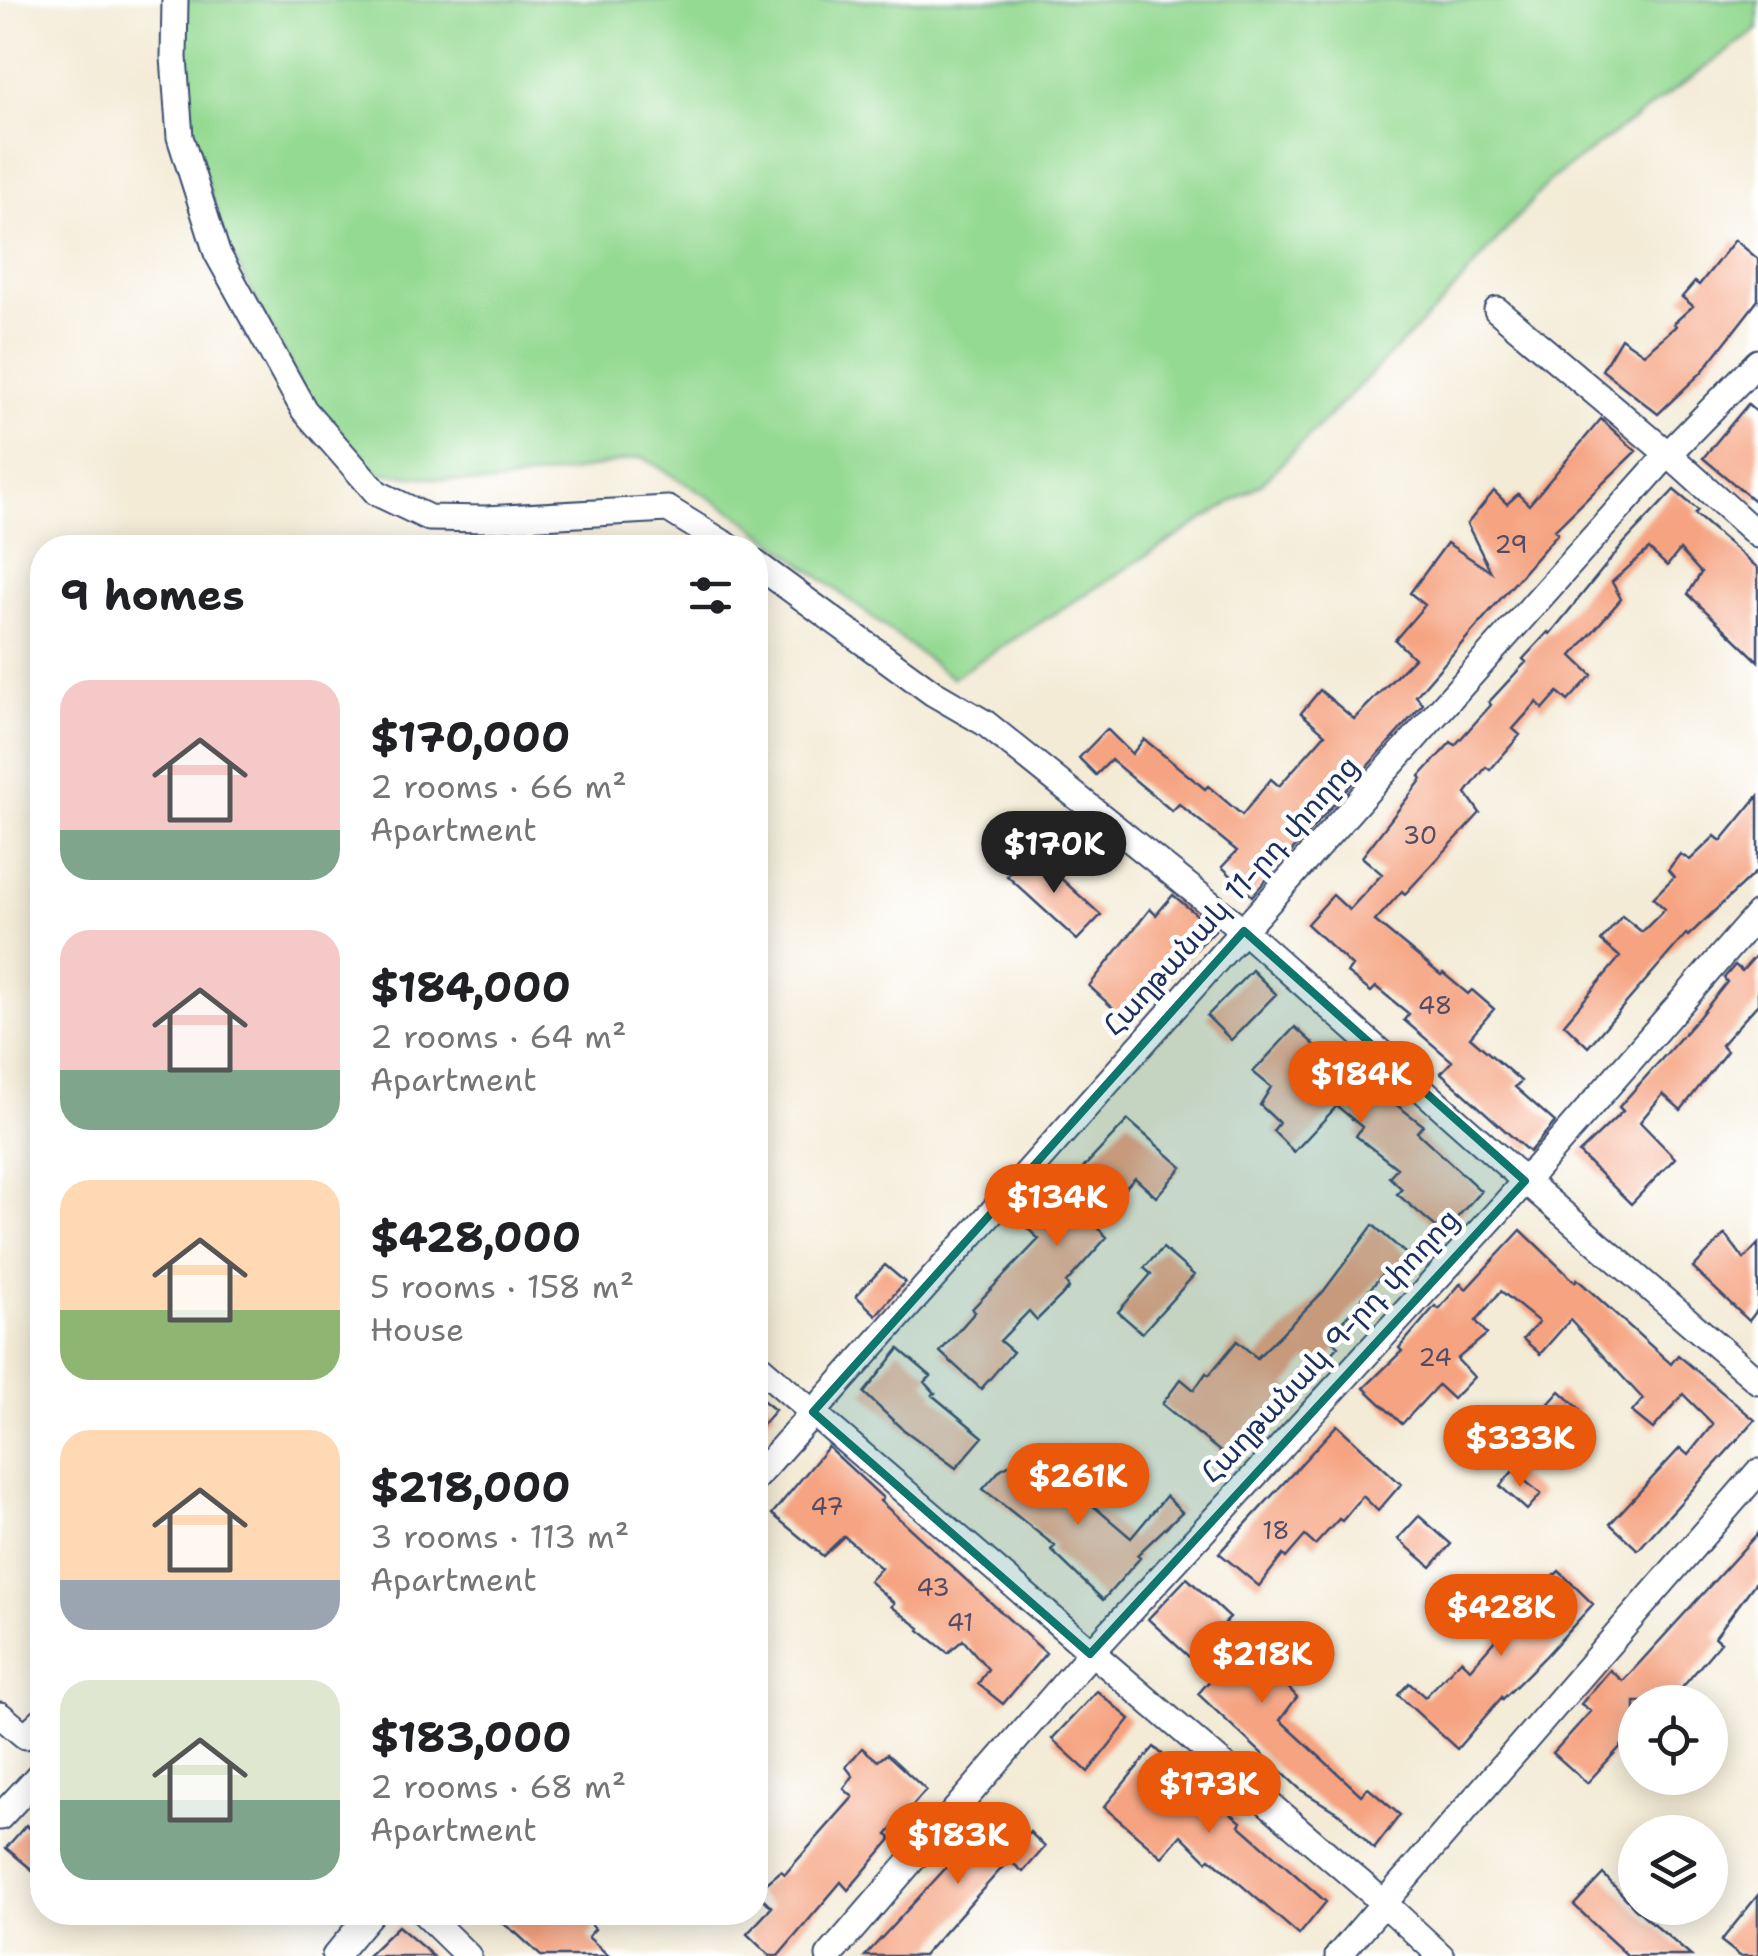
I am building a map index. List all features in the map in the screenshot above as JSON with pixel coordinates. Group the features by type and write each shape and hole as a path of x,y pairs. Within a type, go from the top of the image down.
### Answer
{"street":[{"path":"175,0 174,58 180,138 217,253 304,410 376,493 429,518 668,508 711,535"},
{"path":"1497,310 1758,535"},
{"name":"Հաղթանակ 11-րդ փողոց","path":"768,1463 1668,454 1758,362"},
{"path":"768,573 933,693 985,723 1244,931 1525,1181 1758,1381"},
{"name":"Հաղթանակ 9-րդ փողոց","path":"829,1956 1090,1654 1525,1181 1758,914"},
{"path":"768,1374 1441,1956"},
{"path":"1338,1956 1758,1472"},
{"path":"0,1715 30,1726"},
{"path":"0,1818 30,1785"},
{"path":"335,1956 361,1925"},
{"path":"436,1925 468,1956"}],"highlighted area":[{"path":"1244,931 1525,1181 1090,1654 813,1412"}],"green space":[{"path":"181,0 1758,0 1758,29 1550,180 1445,300 1262,483 952,678 768,535 642,457 489,484 374,472 304,393 223,236 191,129"}],"building":[{"path":"1735,240 1758,259 1758,300 1702,372 1658,414 1602,370 1621,338 1644,354 1676,326 1674,323 1693,306 1682,297 1695,282 1699,285"},
{"path":"1748,404 1758,413 1758,504 1703,458"},
{"path":"1601,419 1636,451 1555,530 1558,533 1416,696 1423,704 1252,896 1222,867 1237,851 1179,804 1172,811 1111,760 1096,775 1079,758 1107,729 1132,754 1144,739 1242,815 1271,779 1279,786 1325,734 1301,713 1320,690 1354,719 1414,658 1395,640 1425,605 1410,593 1447,543 1491,572 1467,524 1494,491 1507,504 1518,494 1529,505"},
{"path":"1674,490 1698,510 1695,514 1758,568 1758,661 1688,594 1701,573 1680,550 1667,566 1649,549 1612,582 1621,599 1572,656 1592,675 1568,701 1558,692 1543,709 1537,702 1513,729 1520,735 1490,770 1486,767 1466,793 1480,813 1375,921 1441,975 1468,994 1472,990 1494,1009 1470,1037 1521,1081 1515,1087 1555,1122 1529,1152 1441,1073 1452,1061 1404,1020 1409,1014 1376,987 1371,992 1347,973 1352,966 1307,924 1333,895 1349,910 1382,874 1362,857 1422,779 1420,776 1491,705 1489,702 1526,662 1523,659 1550,634 1624,543"},
{"path":"1758,796 1758,870 1686,934 1588,1047 1564,1024 1620,957 1601,941 1622,916 1642,932 1665,909 1653,898 1674,877 1668,870 1680,854 1690,860 1715,836 1721,841"},
{"path":"1031,851 1101,915 1077,940 1007,876"},
{"path":"1173,895 1215,930 1126,1020 1089,986 1150,909 1156,915"},
{"path":"1758,953 1758,1004 1721,1045 1727,1051 1681,1110 1663,1094 1640,1122 1675,1158 1631,1204 1579,1153 1623,1111 1619,1107 1699,1017 1727,982 1724,978 1735,965 1742,971"},
{"path":"1252,970 1276,994 1231,1040 1207,1016"},
{"path":"1295,1027 1358,1085 1368,1074 1383,1090 1381,1093 1423,1125 1417,1132 1481,1191 1443,1233 1397,1194 1402,1189 1389,1177 1397,1168 1356,1136 1362,1127 1337,1106 1294,1152 1273,1131 1279,1123 1260,1105 1271,1087 1253,1072"},
{"path":"1128,1120 1182,1167 1156,1197 1135,1178 1092,1223 1107,1237 1066,1283 1069,1288 1037,1320 1029,1311 1000,1341 1013,1352 981,1389 940,1352 975,1312 972,1309 1039,1239 1027,1228"},
{"path":"1373,1225 1413,1260 1391,1285 1381,1276 1329,1337 1339,1346 1318,1369 1308,1359 1287,1386 1292,1390 1268,1418 1264,1414 1223,1454 1162,1404 1181,1379 1194,1390 1237,1341 1257,1358 1323,1292"},
{"path":"1521,1230 1671,1364 1678,1355 1755,1420 1638,1550 1610,1524 1680,1448 1688,1455 1713,1424 1683,1394 1653,1429 1632,1412 1643,1399 1570,1320 1540,1354 1523,1339 1539,1322 1501,1291 1476,1321 1487,1334 1457,1359 1474,1377 1453,1399 1438,1385 1402,1424 1364,1388 1402,1351 1399,1348 1435,1306 1439,1309 1461,1283 1466,1289"},
{"path":"1725,1234 1744,1259 1758,1244 1758,1309 1749,1321 1693,1268"},
{"path":"1163,1248 1194,1275 1142,1333 1118,1312 1151,1274 1144,1268"},
{"path":"885,1265 905,1282 876,1315 856,1296"},
{"path":"899,1349 931,1376 925,1382 935,1393 932,1395 983,1437 956,1468 900,1427 864,1393"},
{"path":"1560,1391 1580,1409 1523,1474 1503,1455"},
{"path":"1337,1425 1401,1484 1378,1511 1363,1496 1315,1545 1305,1536 1286,1558 1283,1555 1259,1586 1219,1553"},
{"path":"828,1447 883,1498 880,1501 1046,1653 1003,1704 978,1684 988,1669 963,1640 948,1653 891,1606 894,1603 869,1581 881,1568 844,1536 823,1556 772,1514"},
{"path":"1017,1461 1048,1491 1055,1487 1084,1511 1090,1503 1131,1538 1166,1496 1182,1512 1137,1555 1140,1558 1103,1600 1051,1550 1055,1546 983,1489 1001,1469"},
{"path":"1513,1471 1541,1494 1527,1510 1500,1486"},
{"path":"1419,1516 1451,1544 1431,1567 1398,1539"},
{"path":"1758,1533 1758,1579 1715,1637 1721,1642 1684,1685 1618,1685 1618,1749 1587,1783 1553,1753 1591,1711 1581,1704 1610,1670 1623,1681"},
{"path":"1559,1571 1593,1604 1457,1749 1398,1695 1409,1683 1425,1697 1461,1660 1470,1669 1509,1624 1496,1612 1513,1586 1531,1597"},
{"path":"1187,1578 1230,1618 1225,1623 1265,1656 1272,1649 1286,1662 1275,1673 1297,1697 1280,1720 1361,1795 1368,1788 1400,1815 1374,1849 1341,1815 1301,1790 1198,1694 1212,1678 1148,1619"},
{"path":"1097,1691 1130,1719 1088,1772 1052,1739"},
{"path":"1154,1747 1326,1902 1299,1935 1210,1858 1207,1861 1181,1835 1162,1857 1104,1807"},
{"path":"862,1748 878,1761 887,1754 926,1790 887,1835 892,1838 848,1890 841,1882 778,1956 770,1956 747,1934 755,1925 768,1925 772,1907 768,1903 768,1882 781,1871 785,1874 853,1797 844,1789 853,1776 846,1767"},
{"path":"992,1810 1025,1839 1030,1832 1045,1847 1023,1872 1009,1860 923,1956 865,1956 955,1858 971,1830"},
{"path":"26,1825 30,1828 30,1868 6,1848"},
{"path":"1603,1874 1618,1890 1618,1925 1655,1925 1691,1956 1628,1956 1574,1905"},
{"path":"1758,1895 1758,1956 1740,1956 1721,1941"},
{"path":"505,1925 591,1925 595,1929 588,1937 609,1956 541,1956"},
{"path":"398,1926 433,1956 367,1956"}]}
